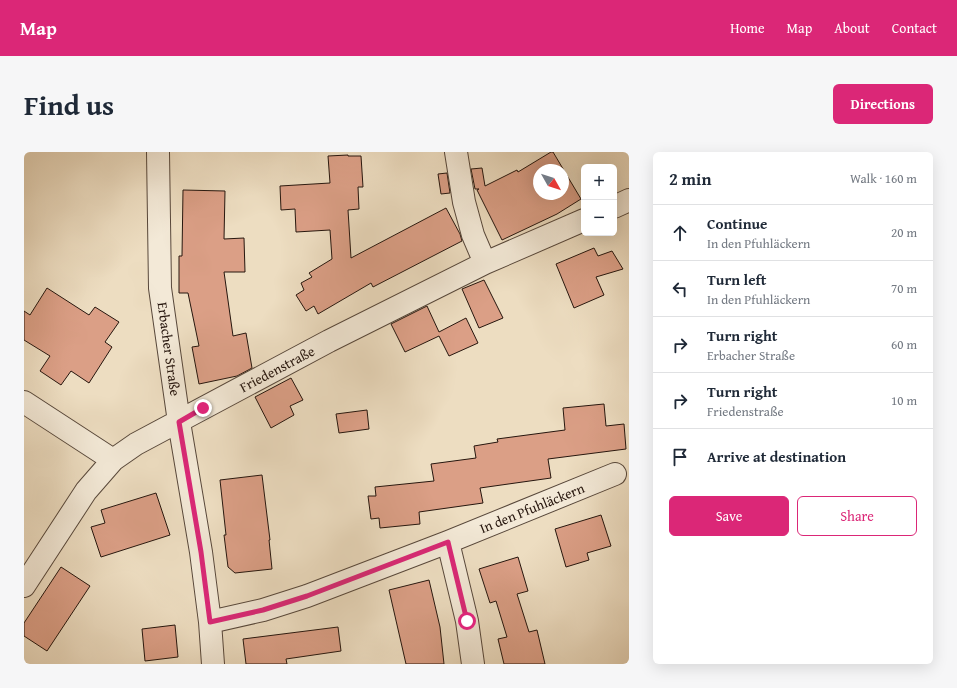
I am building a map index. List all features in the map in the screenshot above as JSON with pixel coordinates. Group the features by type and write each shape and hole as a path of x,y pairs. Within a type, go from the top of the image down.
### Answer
{"street":[{"name":"Erbacher Straße","path":"158,152 160,288 179,422 201,552 210,622 213,664"},
{"path":"456,152 464,202 473,235 485,263"},
{"path":"617,206 629,200"},
{"name":"Friedenstraße","path":"24,586 86,491 113,460 136,444 329,341 485,263 581,221"},
{"path":"24,402 113,460"},
{"name":"In den Pfuhläckern","path":"210,622 263,610 307,596 448,542 615,474"},
{"path":"448,542 467,621 473,664"}],"building":[{"path":"553,152 560,164 533,164 533,200 569,200 569,179 581,199 557,214 502,240 477,190 479,189 475,189 471,169 482,168 485,186 517,170 518,172"},
{"path":"328,156 361,156 363,187 358,187 359,209 348,210 351,258 446,208 460,234 462,241 373,287 371,283 318,314 314,306 306,311 296,295 304,290 301,283 312,277 309,273 332,259 330,230 296,232 295,209 281,210 280,186 330,183"},
{"path":"447,173 450,193 441,194 438,174"},
{"path":"183,190 225,191 224,239 244,238 245,272 224,272 233,336 246,333 252,368 237,376 199,384 192,347 199,346 188,293 179,293 179,256 182,256"},
{"path":"594,248 598,256 612,251 623,269 596,277 604,295 574,308 556,264"},
{"path":"484,280 503,318 479,328 462,289"},
{"path":"47,288 89,315 95,307 119,322 105,342 112,347 89,383 71,371 61,385 40,371 50,356 24,340 24,311 30,315"},
{"path":"427,306 439,332 466,318 478,343 449,356 439,336 405,352 391,324"},
{"path":"291,378 303,400 290,406 294,415 271,428 255,397"},
{"path":"604,404 606,426 624,424 626,449 548,459 551,478 480,488 483,503 419,512 420,524 380,528 379,518 371,519 368,496 376,496 375,487 434,481 431,464 476,458 474,446 498,442 497,439 565,430 563,408"},
{"path":"367,410 369,429 339,433 336,414"},
{"path":"262,475 272,569 235,573 228,567 220,480"},
{"path":"156,493 170,535 101,557 91,527 105,523 101,510"},
{"path":"601,515 611,546 587,553 589,560 566,567 555,529"},
{"path":"518,557 528,591 517,594 529,632 537,630 545,664 504,664 498,639 507,637 496,601 490,603 479,569"},
{"path":"61,567 90,586 47,651 24,636 24,623"},
{"path":"429,580 440,627 444,664 406,664 389,590"},
{"path":"175,625 178,657 145,661 142,629"},
{"path":"338,627 341,651 286,659 287,664 246,664 243,639"}],"route":[{"path":"203,408 179,422 190,480 210,622 263,610 307,596 448,542 467,621"}]}
